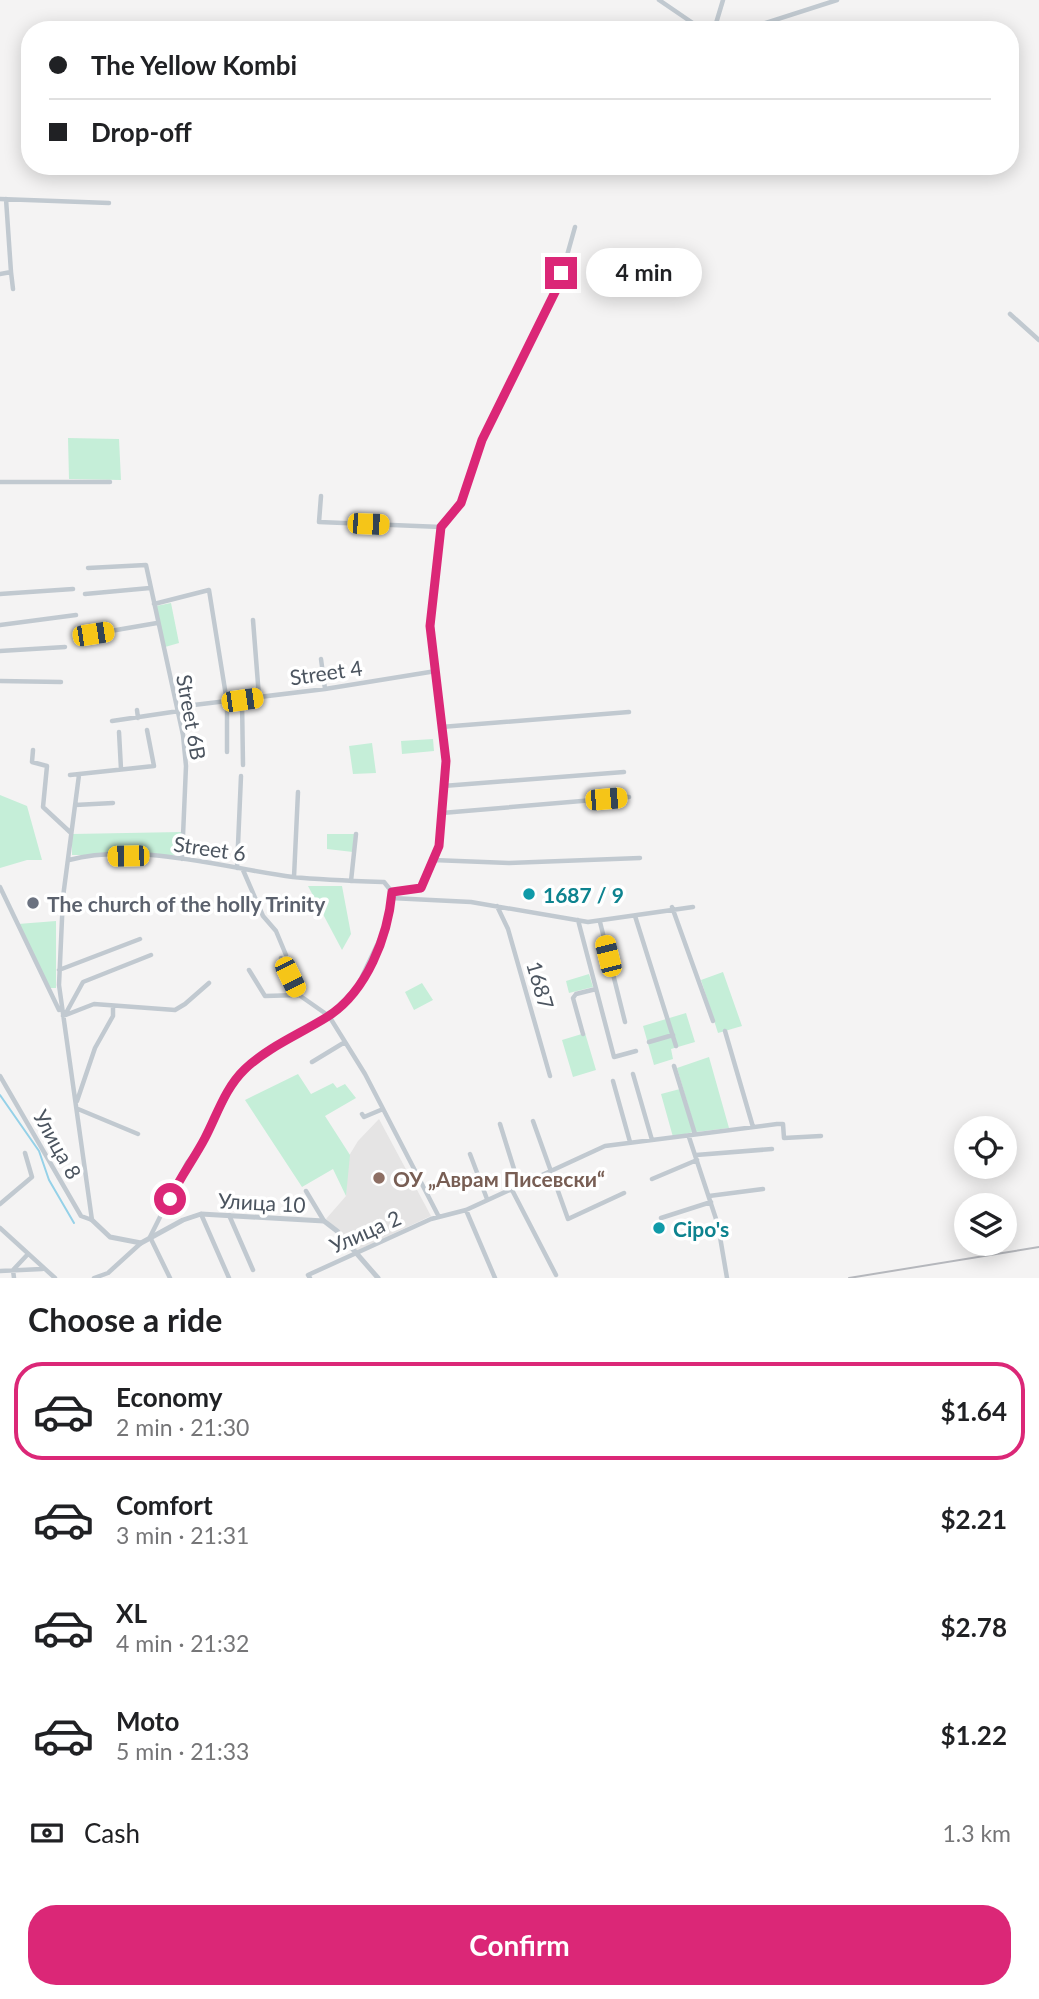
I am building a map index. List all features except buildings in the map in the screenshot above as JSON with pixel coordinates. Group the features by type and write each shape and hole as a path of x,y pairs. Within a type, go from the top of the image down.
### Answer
{"street":[{"path":"659,0 685,21"},
{"path":"717,21 723,0"},
{"path":"772,21 837,0"},
{"path":"13,289 3,199 109,203"},
{"path":"391,895 421,888 439,846 446,761 430,626 441,527 461,503 482,440 559,284 575,227"},
{"path":"0,274 11,272"},
{"path":"1010,314 1039,340"},
{"path":"0,482 110,482"},
{"path":"321,496 319,522 441,527"},
{"name":"Street 6B","path":"88,568 146,565 178,709 186,766 182,859"},
{"path":"85,594 150,588"},
{"path":"0,594 73,589"},
{"path":"154,604 209,590 226,702 227,752"},
{"path":"0,625 76,615"},
{"path":"253,620 260,697"},
{"path":"93,634 157,623"},
{"path":"0,651 65,648"},
{"path":"321,659 324,689"},
{"name":"Street 4","path":"112,721 437,671"},
{"path":"0,681 61,682"},
{"path":"242,700 243,765"},
{"path":"137,710 138,718"},
{"path":"441,727 629,712"},
{"path":"70,775 153,766 147,730"},
{"path":"119,732 121,769"},
{"path":"33,750 32,762 47,766 43,807 71,833"},
{"path":"443,786 624,772"},
{"path":"79,775 63,897 59,970 64,1016 92,1220 110,1237 141,1243"},
{"path":"241,776 240,868 263,916 276,931 299,995 329,1016 383,1109 439,1217"},
{"path":"294,877 298,792"},
{"path":"442,813 629,797"},
{"path":"75,805 113,803"},
{"path":"351,881 356,834"},
{"name":"Street 6","path":"69,860 128,856 182,859 294,877 384,882 391,895"},
{"path":"433,860 509,863 640,858"},
{"path":"0,889 64,1016"},
{"path":"391,895 496,906 600,922 672,907 693,907"},
{"path":"170,1278 150,1237 187,1163 202,1144 236,1079 256,1060 329,1016 366,975 388,922 391,895"},
{"name":"1687","path":"496,906 508,929 550,1076"},
{"path":"672,907 713,1021"},
{"path":"635,916 676,1046"},
{"path":"578,920 614,1057 636,1051"},
{"path":"600,922 625,1022"},
{"path":"59,970 140,939"},
{"path":"64,1016 83,982 151,955"},
{"path":"250,970 265,996 299,995"},
{"path":"64,1016 94,1004 174,1010 209,983"},
{"path":"583,1034 573,998 576,994 596,989"},
{"path":"77,1102 95,1048 110,1024 113,1006"},
{"path":"725,1031 753,1127"},
{"path":"649,1042 673,1035"},
{"path":"312,1062 345,1042"},
{"path":"674,1066 695,1134"},
{"path":"633,1074 652,1140"},
{"name":"Улица 8","path":"0,1076 81,1216 92,1220"},
{"path":"613,1081 630,1142"},
{"path":"362,1114 365,1117 383,1109"},
{"path":"78,1110 138,1133"},
{"path":"533,1121 568,1219 624,1193"},
{"path":"499,1124 519,1185"},
{"name":"Улица 2","path":"310,1278 308,1275 355,1252 439,1217 466,1210 605,1146 783,1124 784,1138 821,1136"},
{"path":"689,1137 711,1202 727,1278"},
{"path":"652,1179 697,1157 772,1149"},
{"path":"0,1204 32,1177 25,1153"},
{"path":"470,1154 488,1199"},
{"path":"512,1188 556,1275"},
{"path":"709,1196 763,1189"},
{"path":"306,1191 324,1221"},
{"path":"661,1218 711,1202"},
{"path":"466,1210 495,1278"},
{"path":"201,1214 229,1278"},
{"name":"Улица 10","path":"141,1243 183,1220 201,1214 324,1221 378,1278"},
{"path":"229,1215 253,1270"},
{"path":"0,1228 55,1278"},
{"path":"94,1278 108,1275 141,1243"},
{"path":"13,1278 13,1270 27,1254"},
{"path":"0,1271 42,1269"}],"shaded area":[{"name":"ОУ „Аврам Писевски“","path":"379,1119 431,1216 356,1251 326,1219 346,1196 347,1159 358,1141"}],"green space":[{"path":"68,438 119,439 121,480 69,479"},
{"path":"171,603 179,643 165,647 156,606"},
{"path":"433,739 434,751 402,754 401,741"},
{"path":"372,743 376,773 353,774 349,746"},
{"path":"0,795 27,806 42,860 27,860 0,868"},
{"path":"181,832 180,851 176,855 72,855 72,834"},
{"path":"327,834 354,834 353,852 327,849"},
{"path":"308,886 342,886 351,934 342,950"},
{"path":"56,921 56,988 50,988 18,924"},
{"path":"723,972 742,1026 718,1033 701,980"},
{"path":"589,974 593,987 569,993 566,981"},
{"path":"422,983 433,1000 414,1010 405,992"},
{"path":"686,1013 695,1042 671,1049 673,1059 654,1065 643,1026"},
{"path":"585,1033 596,1070 573,1077 562,1040"},
{"path":"709,1057 729,1128 696,1132 677,1068"},
{"path":"298,1074 311,1094 333,1083 337,1088 345,1084 356,1098 325,1116 350,1155 346,1196 333,1169 302,1187 245,1100"},
{"path":"680,1089 693,1132 673,1137 661,1094"}],"waterway":[{"path":"0,1095 39,1151 49,1180 74,1223"}],"railway":[{"path":"849,1278 1039,1247"}],"place":[{"name":"1687 / 9","path":"529,894"},
{"name":"Тhe church of the holly Trinity","path":"33,903"},
{"name":"ОУ „Аврам Писевски“","path":"379,1178"},
{"name":"Cipo's","path":"659,1228"}],"route":[{"path":"170,1199 187,1163 202,1144 224,1097 236,1079 256,1060 329,1016 348,999 366,975 388,922 392,892 421,888 431,866 439,846 446,761 430,626 432,585 441,527 461,503 482,440 559,284 561,273"}]}
